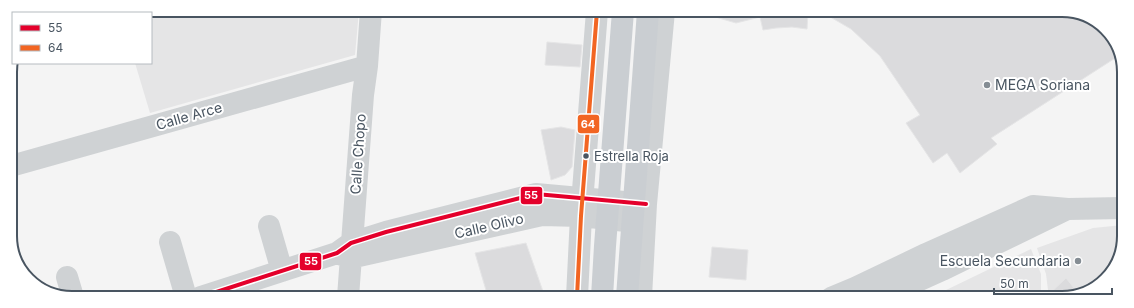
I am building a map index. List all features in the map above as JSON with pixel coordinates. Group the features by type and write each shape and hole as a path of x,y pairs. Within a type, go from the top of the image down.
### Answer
{"main road":[{"path":"602,291 623,17"},
{"path":"627,291 648,17"}],"street":[{"name":"Calle Chopo","path":"348,291 346,251 362,95 367,66 370,17"},
{"path":"577,291 582,207 597,17"},
{"path":"641,291 645,214 663,17"},
{"name":"Calle Arce","path":"17,164 367,66"},
{"path":"848,291 1033,206 1068,209 1117,208"},
{"name":"Calle Olivo","path":"216,291 346,251 582,207 645,214"},
{"path":"895,291 1068,209"},
{"path":"270,226 282,271"},
{"path":"170,242 197,291"}],"shaded area":[{"path":"152,17 358,17 355,55 150,113 135,64 152,64"},
{"name":"Escuela Secundaria","path":"1117,226 1116,247 1110,264 1090,284 1073,290 1048,291 1046,274 1037,248 1093,228"},
{"path":"1031,249 1041,274 1041,291 944,291"}],"building":[{"path":"715,17 760,17 736,23"},
{"path":"760,17 808,17 807,29 792,27 763,30"},
{"name":"MEGA Soriana","path":"830,17 1073,18 1090,24 1096,28 1110,44 1115,58 991,138 997,144 960,173 947,153 933,163 906,123 920,115 880,56 851,29"},
{"path":"547,42 582,45 580,67 545,65"},
{"path":"561,127 575,130 572,167 565,175 551,180 541,130"},
{"path":"526,243 543,291 486,291 475,253"},
{"path":"712,247 748,250 746,280 709,277"},
{"path":"1066,278 1075,289 1066,291 1052,291"}],"transit line":[{"name":"64","path":"577,291 581,216 597,17"},
{"name":"55","path":"220,291 337,253 351,243 386,232 536,194 646,204"}],"place":[{"name":"MEGA Soriana","path":"987,85"},
{"name":"Estrella Roja","path":"586,156"},
{"name":"Escuela Secundaria","path":"1078,261"}]}
